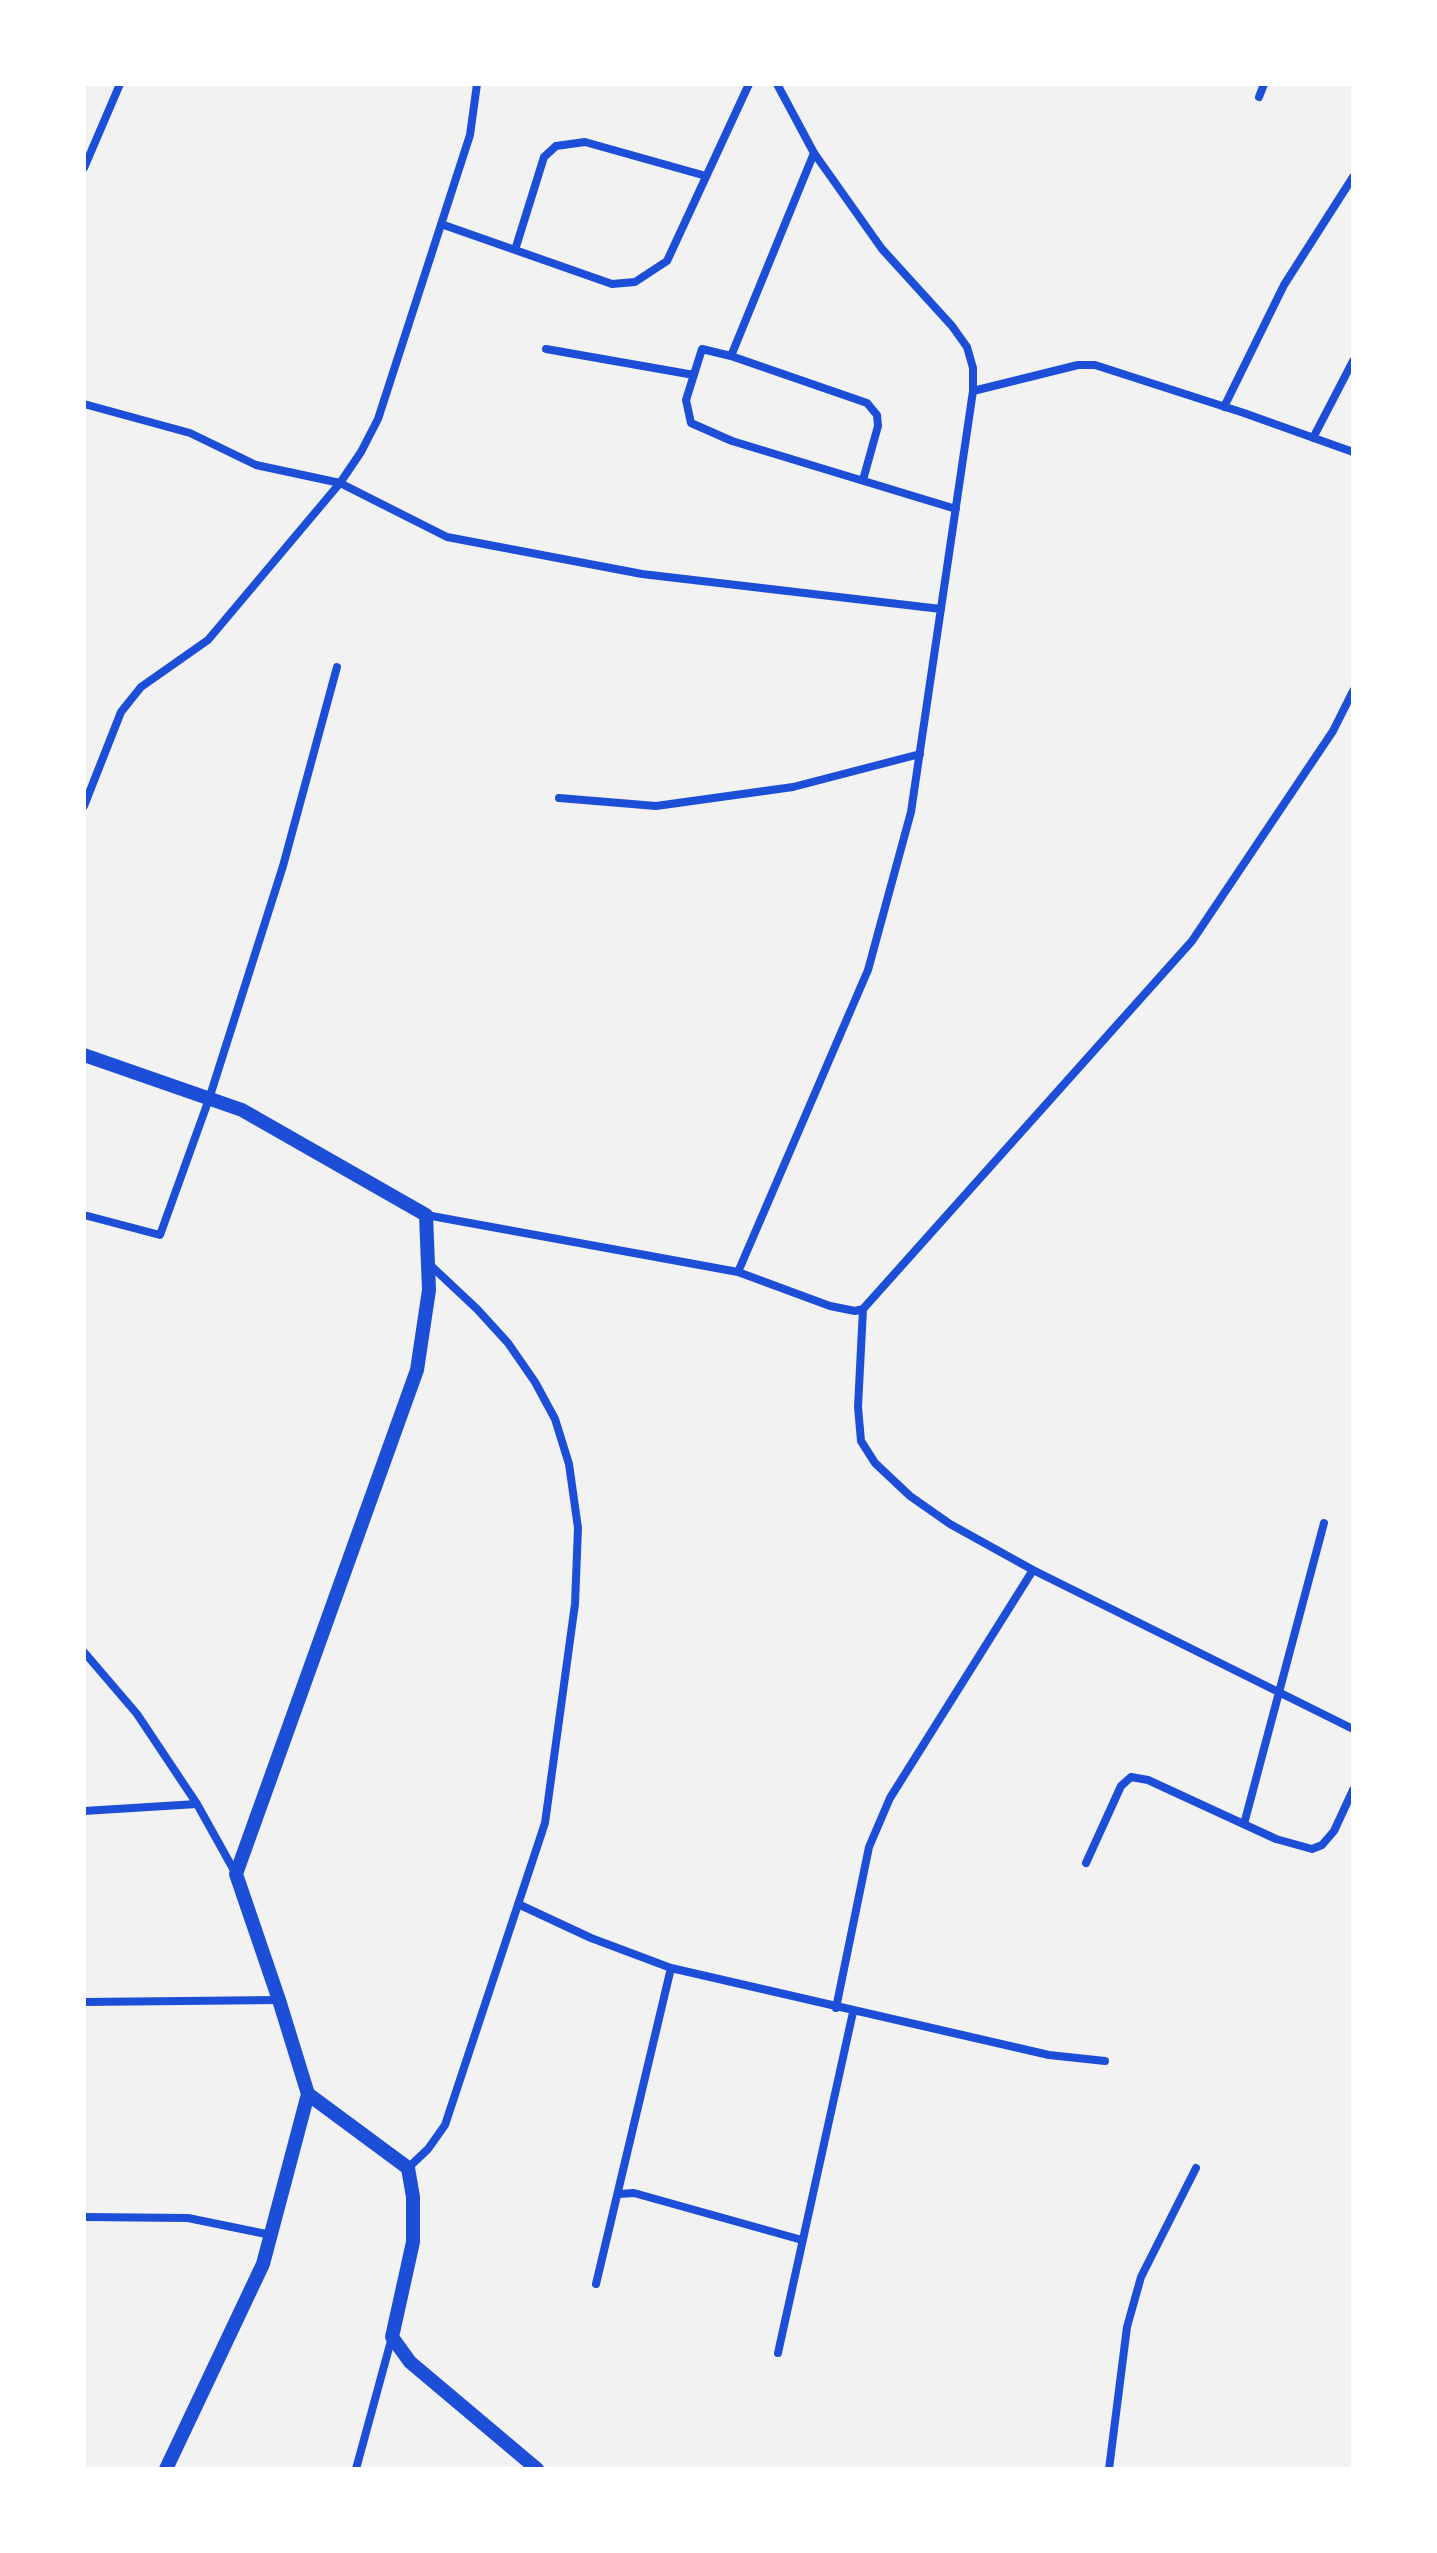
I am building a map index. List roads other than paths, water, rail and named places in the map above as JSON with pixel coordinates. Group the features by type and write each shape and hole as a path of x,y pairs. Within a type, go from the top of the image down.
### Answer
{"street":[{"path":"84,168 120,84"},
{"path":"84,806 121,712 141,687 208,640 340,483 378,419 470,135 477,84"},
{"path":"441,224 612,284 635,282 667,261 749,84"},
{"path":"738,1272 868,970 911,812 973,391 973,368 967,347 952,326 882,249 814,153 777,84"},
{"path":"1259,97 1264,84"},
{"path":"515,250 544,157 556,146 585,142 706,176"},
{"path":"731,356 814,153"},
{"path":"1224,407 1284,285 1353,177"},
{"path":"546,349 694,375"},
{"path":"863,480 878,426 877,415 867,403 702,349 686,400 691,423 732,441 956,509"},
{"path":"1313,438 1353,361"},
{"path":"973,391 1078,365 1095,365 1353,452"},
{"path":"84,404 190,433 256,465 340,483 447,537 642,574 941,609"},
{"path":"84,1215 160,1235 209,1099 283,866 337,667"},
{"path":"84,1055 242,1110 426,1215 738,1272 830,1306 855,1311 863,1309 1192,941 1333,731 1353,691"},
{"path":"559,798 656,806 793,787 920,754"},
{"path":"236,1874 417,1370 429,1290 426,1215"},
{"path":"408,2168 428,2149 445,2125 545,1823 575,1604 578,1528 569,1464 555,1419 535,1382 508,1343 428,1263"},
{"path":"863,1309 858,1416 861,1441 867,1453 910,1496 950,1524 1033,1570 1353,1729"},
{"path":"1244,1824 1324,1523"},
{"path":"836,2008 869,1847 890,1798 1033,1570"},
{"path":"84,1652 137,1714 197,1804 236,1874 308,2094 263,2264 166,2469"},
{"path":"1086,1863 1121,1786 1131,1777 1148,1780 1276,1839 1312,1849 1322,1845 1334,1831 1353,1790"},
{"path":"84,1811 197,1804"},
{"path":"518,1904 591,1938 671,1968 1049,2055 1105,2061"},
{"path":"596,2284 671,1968"},
{"path":"84,2002 279,2000"},
{"path":"778,2353 853,2012"},
{"path":"308,2094 408,2168 413,2197 413,2242 392,2337 356,2469"},
{"path":"1109,2469 1127,2327 1141,2277 1196,2168"},
{"path":"619,2194 634,2193 802,2240"},
{"path":"84,2217 188,2218 271,2235"},
{"path":"392,2337 410,2362 537,2469"}]}
